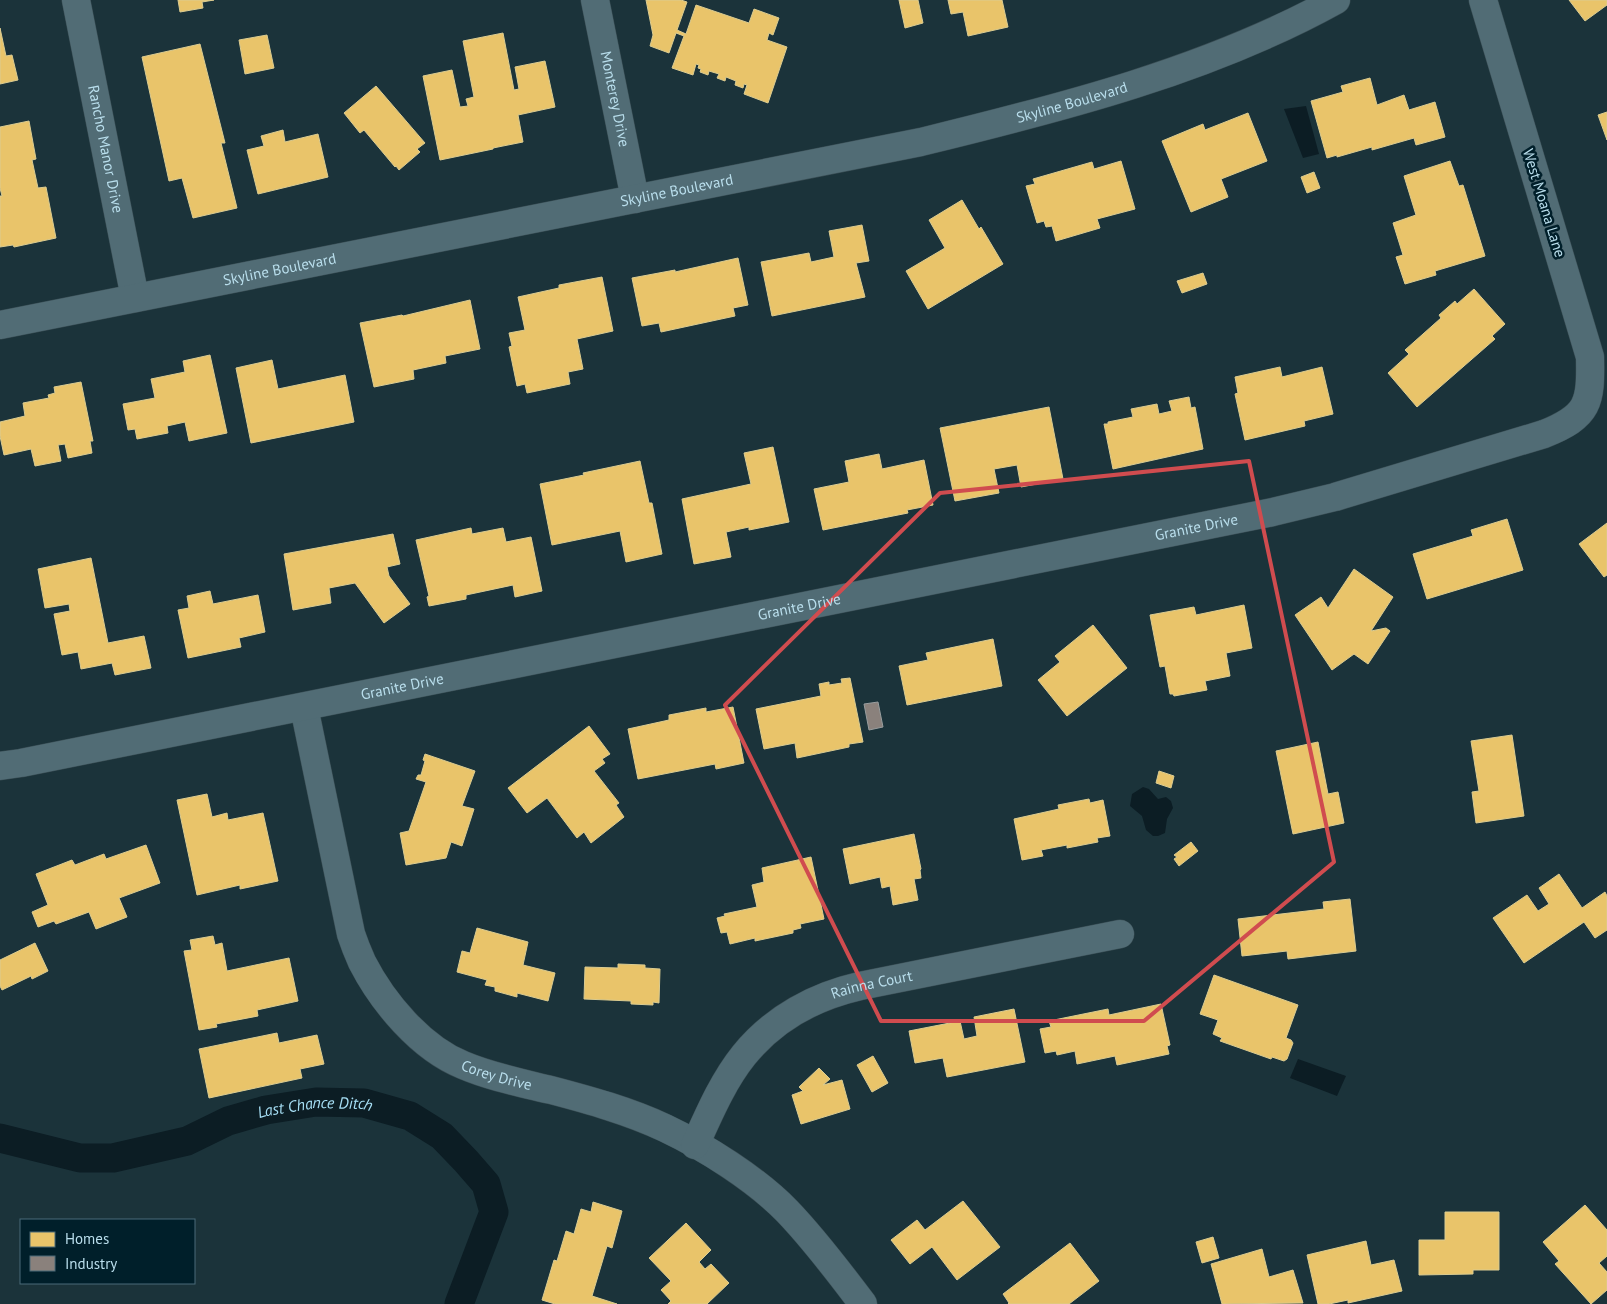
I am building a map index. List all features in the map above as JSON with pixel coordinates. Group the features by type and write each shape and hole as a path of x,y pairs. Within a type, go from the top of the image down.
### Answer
{"street":[{"name":"Rancho Manor Drive","path":"76,0 135,298"},
{"name":"Monterey Drive","path":"595,0 635,199"},
{"name":"Skyline Boulevard","path":"0,325 921,142 1010,120 1151,79 1271,33 1336,0"},
{"name":"West Moana Lane","path":"1483,0 1590,357 1591,384 1584,407"},
{"name":"Granite Drive","path":"0,766 21,764 1297,507 1544,434 1564,426 1575,418 1584,407"},
{"name":"Corey Drive","path":"304,706 351,934 362,962 377,988 411,1029 435,1049 462,1065 498,1077 596,1102 665,1128 696,1145 740,1172 786,1210 863,1304"},
{"name":"Rainna Court","path":"696,1145 713,1106 744,1055 762,1036 785,1017 812,1001 837,991 1120,934"}],"highlighted area":[{"path":"1249,461 1334,862 1144,1021 881,1021 725,705 940,493"}],"water":[{"path":"1306,106 1319,154 1303,158 1284,109"},
{"path":"1143,787 1149,789 1158,799 1166,797 1171,801 1173,808 1167,819 1165,833 1158,836 1153,836 1146,830 1142,816 1130,806 1132,794"},
{"path":"1298,1059 1346,1076 1337,1096 1290,1078"}],"building: Homes":[{"path":"178,0 214,0 202,2 203,8 180,12"},
{"path":"646,0 681,0 687,2 677,30 686,34 696,5 749,23 754,9 779,18 773,35 769,33 767,40 787,47 768,103 744,94 747,85 744,84 743,88 735,85 736,81 726,77 725,81 717,78 719,74 709,71 708,75 700,72 699,65 696,64 693,75 672,68 684,36 676,33 669,53 650,46 653,35"},
{"path":"899,0 918,0 923,23 905,28"},
{"path":"948,0 1002,0 1008,27 968,36 963,12 951,14"},
{"path":"1569,0 1607,0 1607,5 1585,21"},
{"path":"0,28 6,56 12,55 18,80 0,84"},
{"path":"503,33 514,90 519,89 515,67 545,61 555,107 518,115 523,142 440,160 423,76 452,70 460,107 468,106 466,99 474,97 463,41"},
{"path":"267,35 274,68 245,74 239,40"},
{"path":"200,44 225,143 221,143 237,208 193,218 182,178 169,181 142,57"},
{"path":"1370,78 1377,105 1404,95 1409,110 1435,102 1445,137 1416,145 1414,138 1372,150 1372,147 1327,158 1311,101 1343,92 1341,86"},
{"path":"376,86 425,143 417,149 420,152 399,170 364,130 360,133 344,113"},
{"path":"1607,112 1607,140 1598,115"},
{"path":"1248,113 1267,161 1221,179 1228,197 1191,212 1162,141 1203,124 1205,130"},
{"path":"29,121 36,159 32,160 38,188 46,187 56,238 14,247 13,245 0,247 0,196 2,196 0,188 0,127"},
{"path":"283,130 285,142 318,134 328,177 258,194 247,150 264,146 261,136"},
{"path":"1121,161 1135,209 1097,219 1100,228 1056,241 1052,226 1046,227 1044,221 1037,223 1026,186 1035,184 1033,179 1092,162 1094,169"},
{"path":"1450,161 1459,186 1463,185 1485,256 1435,271 1436,275 1405,284 1396,257 1403,255 1393,223 1416,215 1404,176"},
{"path":"1314,172 1320,188 1307,193 1301,177"},
{"path":"962,200 1003,264 928,309 906,271 945,248 929,220"},
{"path":"862,225 869,261 856,263 865,297 772,316 761,262 809,253 811,262 834,257 829,231"},
{"path":"738,258 748,305 733,308 735,316 661,332 659,323 642,326 632,278 675,270 675,272"},
{"path":"1203,273 1207,284 1182,293 1177,281"},
{"path":"602,277 613,331 577,339 583,369 568,372 570,384 527,393 525,384 517,386 509,347 512,346 509,333 525,330 518,297 559,288 559,285"},
{"path":"1474,289 1505,324 1492,336 1495,339 1417,407 1388,373 1409,354 1405,350 1441,318 1439,315 1455,301 1457,304"},
{"path":"470,300 480,349 445,356 446,363 413,370 414,379 374,387 360,323 403,316"},
{"path":"210,355 227,433 189,441 185,422 167,426 168,433 137,439 135,429 128,430 123,404 155,398 151,379 185,372 183,361"},
{"path":"272,360 278,389 345,375 354,422 251,443 236,368"},
{"path":"1280,367 1282,377 1322,367 1333,414 1304,421 1305,426 1245,440 1235,394 1238,393 1235,377"},
{"path":"81,382 93,441 90,441 92,453 68,458 65,444 58,445 61,461 35,466 31,449 4,455 0,436 0,422 25,416 23,403 49,398 48,395 55,393 54,387"},
{"path":"1189,397 1191,408 1195,407 1203,449 1113,469 1104,424 1133,417 1131,409 1157,404 1159,414 1172,411 1169,401"},
{"path":"1049,407 1063,479 1021,487 1017,465 994,469 999,493 955,501 940,428"},
{"path":"773,447 789,522 749,530 749,527 726,532 731,557 694,564 682,499 751,484 744,453"},
{"path":"879,454 882,469 924,460 933,505 907,510 908,513 823,530 814,489 849,482 845,461"},
{"path":"640,461 649,503 652,503 662,554 626,562 620,531 552,545 540,484"},
{"path":"1507,519 1523,570 1427,599 1413,554 1473,536 1471,530"},
{"path":"1607,523 1607,575 1604,577 1579,544"},
{"path":"471,528 472,534 503,528 506,542 531,537 542,591 515,597 513,585 466,595 466,599 429,606 427,597 429,596 416,540"},
{"path":"393,534 400,564 387,567 389,576 410,604 384,623 355,583 329,588 331,603 293,610 284,554"},
{"path":"91,558 108,643 144,636 151,668 115,675 112,663 81,669 78,652 62,655 54,614 70,611 69,604 45,608 38,569"},
{"path":"1354,569 1393,597 1371,631 1386,628 1390,631 1368,664 1354,654 1332,670 1295,615 1321,597 1328,608"},
{"path":"210,591 213,604 258,595 265,632 239,638 241,647 188,658 178,610 189,608 187,596"},
{"path":"1244,605 1252,648 1226,653 1230,676 1205,681 1207,690 1174,696 1170,694 1165,666 1160,667 1150,615 1194,607 1196,615"},
{"path":"1093,625 1127,668 1067,716 1038,680 1060,662 1055,656"},
{"path":"993,639 1002,686 907,705 899,666 928,660 926,653"},
{"path":"850,678 863,742 849,744 849,747 797,758 795,743 764,749 756,709 821,696 819,684 829,682 829,685 842,683 841,679"},
{"path":"733,707 744,763 716,769 715,764 638,779 628,729 669,720 669,715 706,708 706,712"},
{"path":"589,726 610,754 602,759 605,763 594,771 619,803 616,805 624,817 591,843 584,832 577,838 547,798 527,813 508,788"},
{"path":"1512,735 1524,816 1476,823 1472,792 1479,791 1471,741"},
{"path":"1318,742 1328,794 1338,792 1344,823 1293,834 1276,751"},
{"path":"425,754 475,771 462,806 474,809 462,846 451,842 446,858 406,865 400,833 409,831 426,782 416,779 418,775 421,775"},
{"path":"1159,771 1174,776 1171,788 1156,783"},
{"path":"207,794 212,817 227,813 228,820 263,813 278,881 240,889 240,885 197,895 177,800"},
{"path":"1089,799 1090,803 1103,800 1110,836 1097,838 1098,842 1067,848 1067,845 1041,850 1043,856 1022,860 1014,819 1059,809 1058,805"},
{"path":"914,834 921,869 921,878 914,879 918,900 893,905 890,886 882,888 880,877 850,884 843,849"},
{"path":"1191,842 1198,851 1179,866 1174,859 1177,857 1174,855"},
{"path":"146,845 160,883 119,898 127,917 96,929 89,912 56,924 54,921 38,927 32,912 48,905 36,874 72,860 75,865 104,854 106,859"},
{"path":"811,857 824,919 800,924 801,928 793,930 793,933 755,941 755,938 730,944 727,932 721,933 717,918 725,916 724,914 757,907 752,885 764,882 762,868"},
{"path":"1559,874 1582,908 1605,892 1607,896 1607,930 1595,938 1584,922 1524,963 1493,918 1527,895 1538,911 1549,904 1539,888"},
{"path":"1350,899 1356,951 1288,959 1287,951 1242,956 1238,919 1324,909 1323,902"},
{"path":"477,928 528,942 523,965 555,973 548,1001 517,993 517,997 495,991 495,987 485,985 487,980 457,972 462,951 470,953"},
{"path":"213,936 215,945 222,943 227,971 289,958 298,1001 257,1010 258,1016 216,1024 217,1027 199,1030 184,951 192,950 190,940"},
{"path":"35,943 48,971 32,979 31,976 2,990 0,986 0,960"},
{"path":"618,964 645,965 645,968 660,969 659,1003 653,1002 653,1005 631,1004 631,1001 584,999 585,967 618,968"},
{"path":"1214,975 1298,1005 1286,1038 1293,1043 1287,1059 1284,1061 1272,1057 1271,1059 1220,1041 1222,1038 1213,1034 1218,1020 1200,1014"},
{"path":"1161,1004 1170,1045 1167,1046 1169,1054 1117,1065 1115,1056 1077,1064 1075,1051 1057,1055 1056,1051 1045,1053 1040,1029 1051,1027 1049,1021 1108,1009 1109,1015"},
{"path":"1014,1009 1025,1062 947,1077 943,1058 915,1063 909,1031 960,1021 964,1039 977,1036 974,1017"},
{"path":"277,1033 279,1043 317,1035 324,1064 300,1069 302,1078 209,1098 199,1049"},
{"path":"873,1056 888,1083 872,1092 857,1065"},
{"path":"819,1068 830,1079 823,1085 842,1080 850,1109 801,1124 792,1095 803,1091 799,1087"},
{"path":"963,1201 1000,1247 957,1280 932,1247 910,1264 891,1240 917,1220 925,1230"},
{"path":"593,1202 622,1211 612,1248 607,1246 592,1296 617,1304 555,1304 542,1300 554,1260 557,1261 566,1231 574,1234 581,1209 591,1212"},
{"path":"1585,1205 1607,1230 1607,1256 1599,1263 1607,1272 1607,1290 1591,1304 1555,1264 1559,1261 1543,1242"},
{"path":"1445,1212 1499,1212 1499,1270 1473,1270 1473,1274 1419,1275 1419,1240 1445,1240"},
{"path":"686,1223 711,1250 699,1262 705,1269 711,1264 729,1283 707,1304 668,1304 671,1301 661,1290 671,1281 649,1258"},
{"path":"1213,1237 1219,1258 1202,1263 1196,1242"},
{"path":"1366,1241 1371,1265 1394,1260 1402,1291 1348,1303 1348,1300 1318,1304 1307,1255"},
{"path":"1070,1243 1099,1281 1069,1304 1008,1304 1003,1294"},
{"path":"1262,1249 1269,1277 1293,1270 1303,1303 1222,1304 1211,1264"}],"building: Industry":[{"path":"878,702 883,727 869,730 864,704"}],"waterway":[{"name":"Last Chance Ditch","path":"0,1138 80,1158 113,1158 187,1141 228,1121 266,1110 316,1102 364,1103 410,1116 442,1136 466,1161 486,1184 494,1212 459,1304"}]}
